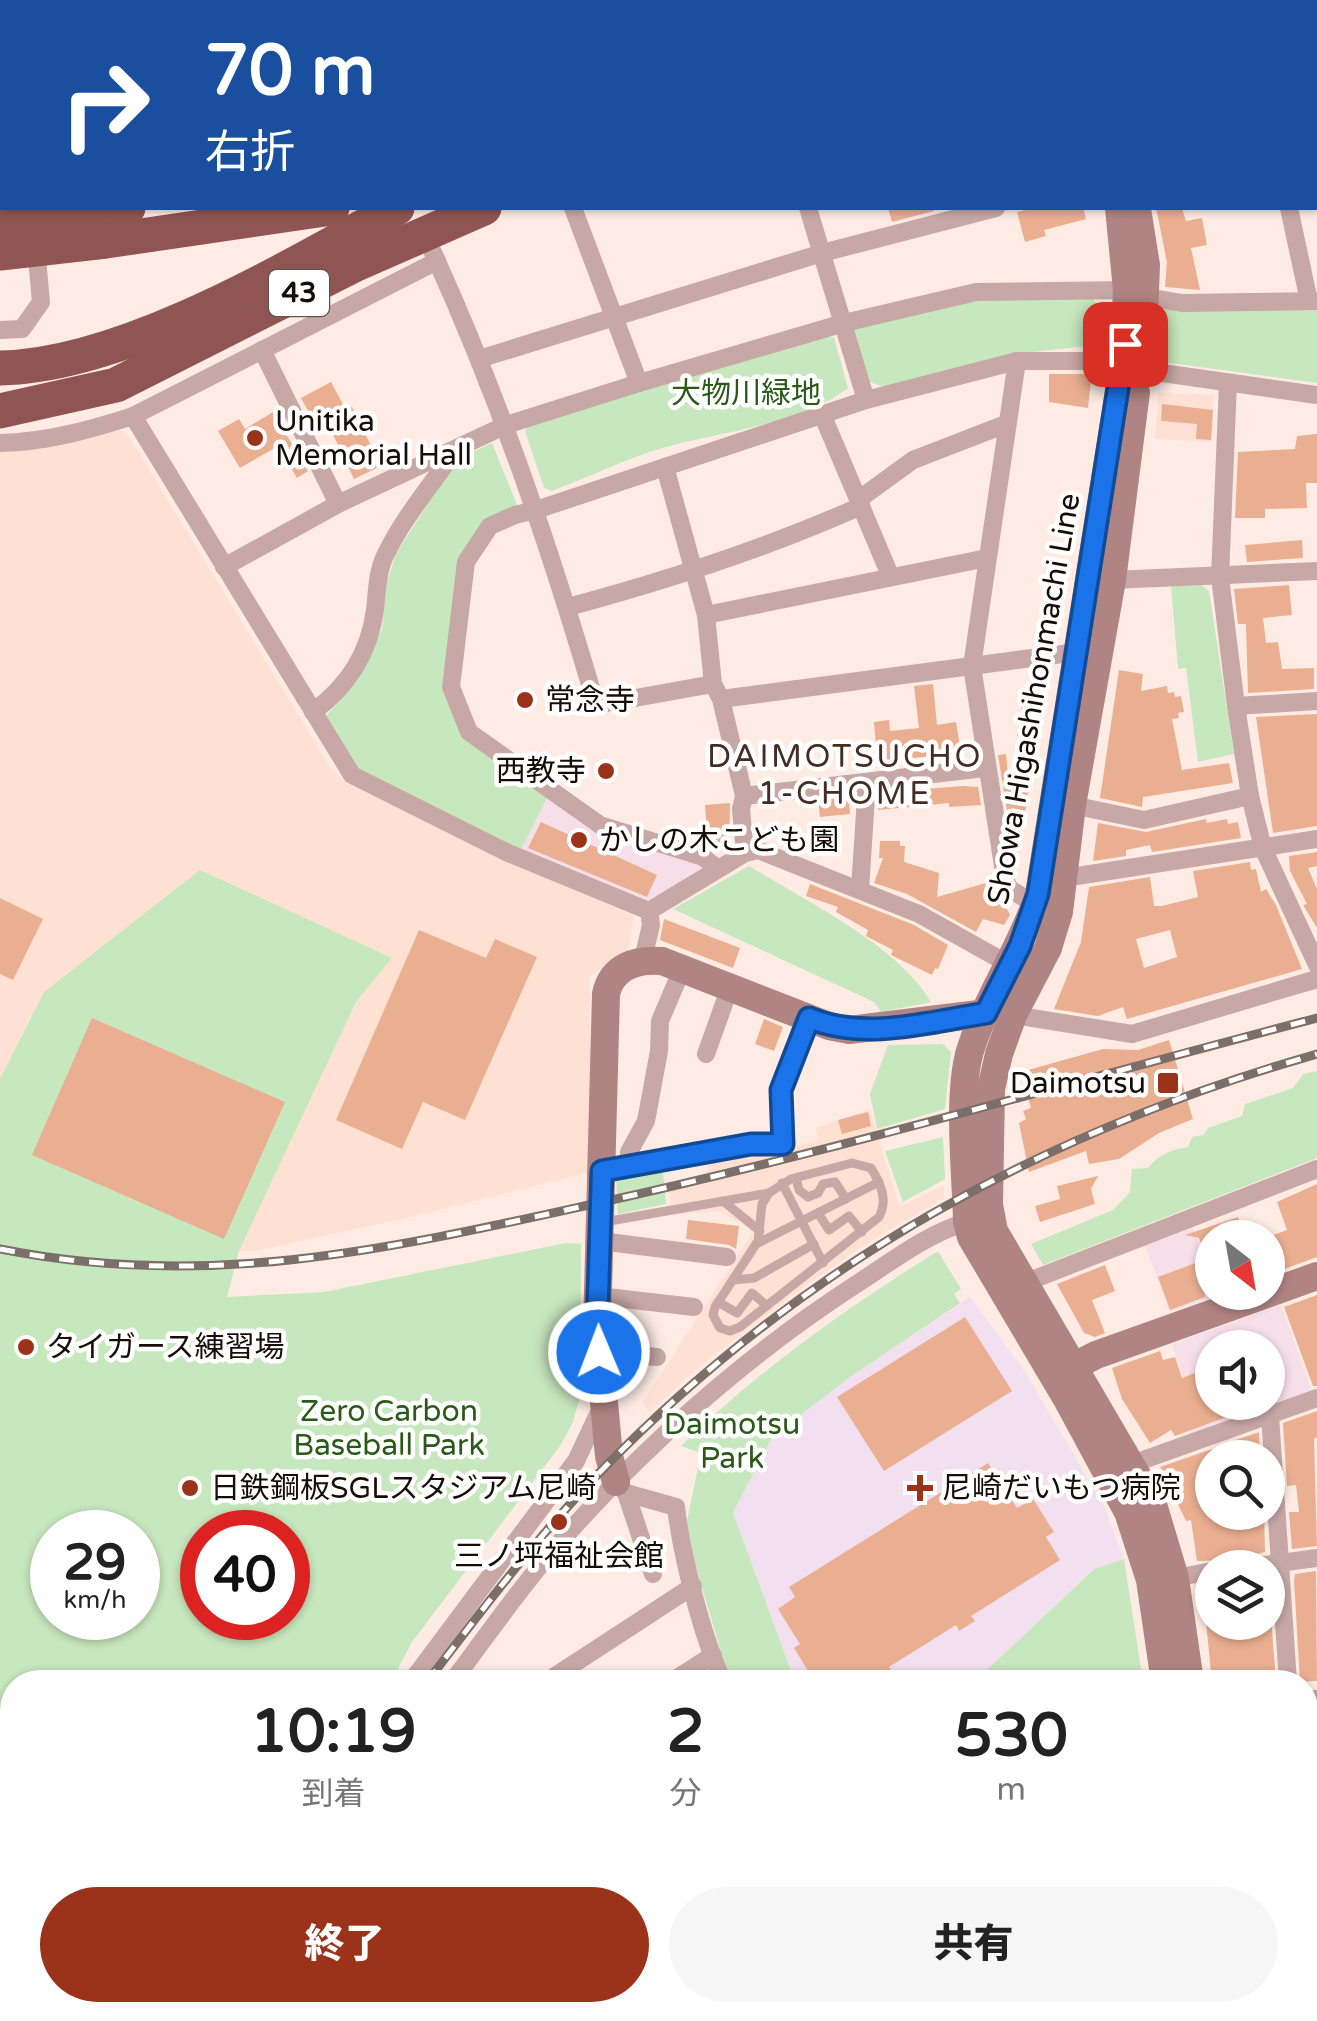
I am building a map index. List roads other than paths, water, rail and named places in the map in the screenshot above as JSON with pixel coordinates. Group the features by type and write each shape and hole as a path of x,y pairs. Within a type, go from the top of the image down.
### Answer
{"highway":[{"path":"0,223 111,210"},
{"path":"0,253 318,210"},
{"name":"43","path":"0,368 67,358 143,335 230,295 392,210"},
{"name":"43","path":"0,410 116,385 354,265 431,248 481,210"}],"main road":[{"name":"Showa Higashihonmachi Line","path":"1119,210 1137,293"},
{"name":"Showa Higashihonmachi Line","path":"1136,210 1146,265 1137,293 1112,580 1089,651 1035,905 1010,965 1000,1014 991,1089 989,1205 994,1230 1024,1283 1135,1528 1150,1580 1163,1670"},
{"name":"Showa Higashihonmachi Line","path":"1132,368 1089,651 1064,878 1048,948 969,1053 967,1222 972,1238 1132,1464 1162,1527 1175,1578 1188,1670"},
{"path":"621,1488 608,1456 598,1296 600,1232 616,1169 606,994 612,977 643,960 683,967 829,1026 866,1030 1000,1014"},
{"path":"1064,1371 1096,1354 1317,1276"}],"street":[{"path":"0,330 22,329 41,302 34,230 40,210"},
{"path":"574,210 640,383"},
{"path":"809,210 866,400"},
{"path":"479,358 975,210"},
{"path":"224,567 338,504 506,425 844,323 976,292 1137,293 1182,302 1313,301 1290,210"},
{"path":"0,443 26,443 134,416 262,350 431,248 506,425 568,607 596,706 1089,651"},
{"path":"262,350 338,504"},
{"path":"718,869 703,857 600,825 469,732 451,687 466,562 490,526 515,514 866,400 1016,361 1100,360 1317,395"},
{"path":"1016,361 972,666 1006,883 1035,905"},
{"path":"1228,383 1220,576 1236,706 1250,796 1263,848 1317,966"},
{"path":"822,414 890,576"},
{"path":"134,416 346,768 361,780 506,852 649,911"},
{"path":"568,607 677,578 778,543 859,503 913,460 1006,424"},
{"path":"313,712 334,696 361,659 372,632 379,575 386,553 457,448"},
{"path":"665,467 706,615 717,692 744,796 741,810 745,852"},
{"path":"706,615 987,558"},
{"path":"1112,580 1317,570"},
{"path":"1236,706 1317,701"},
{"path":"744,796 986,768"},
{"path":"860,889 867,782"},
{"path":"1072,805 1144,820 1250,796"},
{"path":"1064,878 1317,839"},
{"path":"649,911 745,852 758,850 919,914 1010,965"},
{"path":"643,960 649,911"},
{"path":"616,1169 646,1122 660,1051 660,1021 683,967"},
{"path":"1000,1014 1132,1034 1317,979"},
{"path":"706,1054 730,987"},
{"path":"616,1169 751,1144 783,1144 781,1090 809,1018"},
{"path":"1024,1283 1317,1169"},
{"path":"467,1670 554,1550 736,1372 811,1314 940,1231 967,1222"},
{"path":"600,1232 727,1256"},
{"path":"598,1296 694,1307"},
{"path":"599,1352 657,1357"},
{"path":"420,1670 576,1461 605,1397"},
{"path":"1285,1410 1317,1398"},
{"path":"1132,1464 1258,1420"},
{"path":"1270,1420 1280,1550"},
{"path":"621,1488 654,1574"},
{"path":"621,1488 676,1507 679,1532 719,1670"},
{"path":"1285,1562 1317,1558"},
{"path":"1175,1578 1195,1575"},
{"path":"564,1670 694,1586"},
{"path":"1285,1631 1287,1670"},
{"path":"689,1670 713,1655"}],"lane":[{"path":"858,1162 871,1168 884,1196 882,1210 862,1232 767,1306 734,1330 724,1330 715,1323 713,1315 756,1244 762,1204 782,1183 796,1178 858,1162"},
{"path":"796,1178 799,1190 808,1197 818,1193 823,1184 835,1182 846,1199"},
{"path":"756,1244 878,1182"},
{"path":"782,1183 822,1263"},
{"path":"600,1232 769,1193"},
{"path":"722,1201 760,1231"},
{"path":"818,1213 829,1230 849,1216 862,1232"},
{"path":"733,1280 754,1278 814,1244"},
{"path":"718,1302 737,1313 752,1293 767,1306"}],"railway":[{"path":"0,1249 78,1261 154,1266 228,1265 374,1248 689,1182 1317,1018"},
{"path":"436,1670 532,1548 600,1472 677,1398 758,1330 843,1269 930,1215 1022,1166 1117,1123 1215,1086 1317,1054"}],"place":[{"name":"Unitika Memorial Hall","path":"255,438"},
{"name":"常念寺","path":"525,700"},
{"name":"西教寺","path":"606,771"},
{"name":"かしの木こども園","path":"579,840"},
{"name":"Daimotsu","path":"1168,1083"},
{"name":"タイガース練習場","path":"26,1347"},
{"name":"日鉄鋼板SGLスタジアム尼崎","path":"190,1488"},
{"name":"尼崎だいもつ病院","path":"920,1488"},
{"name":"三ノ坪福祉会館","path":"559,1522"}],"district":[{"name":"DAIMOTSUCHO 1-CHOME","path":"845,776"}],"park label":[{"name":"大物川緑地","path":"746,393"},
{"name":"Zero Carbon Baseball Park","path":"389,1428"},
{"name":"Daimotsu Park","path":"732,1441"}]}
